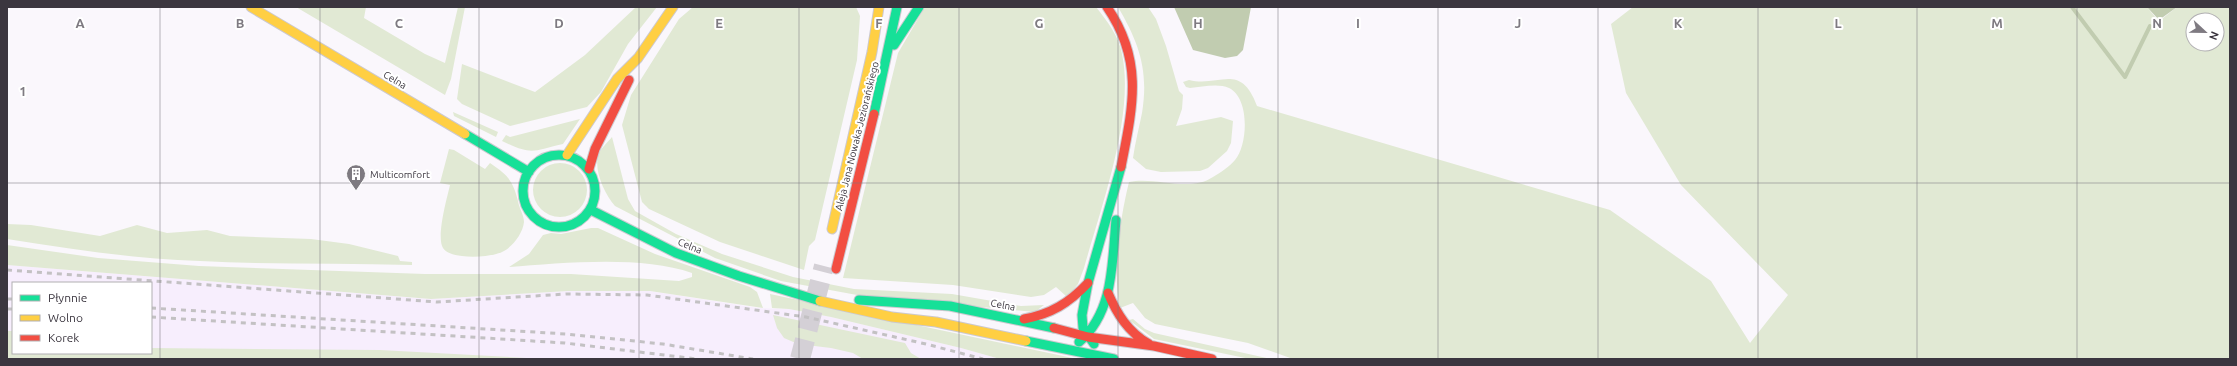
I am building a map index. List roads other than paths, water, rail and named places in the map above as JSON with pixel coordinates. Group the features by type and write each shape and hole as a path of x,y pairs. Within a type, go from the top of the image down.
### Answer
{"street":[{"name":"Celna","path":"251,7 529,172"},
{"path":"567,155 617,80 638,58 673,7"},
{"name":"Aleja Jana Nowaka-Jeziorańskiego","path":"830,235 872,52 879,7"},
{"name":"Aleja Jana Nowaka-Jeziorańskiego","path":"836,269 888,55 896,7"},
{"path":"888,55 919,7"},
{"path":"1051,346 1078,343 1088,337 1099,319 1108,293 1118,211 1119,180 1132,109 1133,73 1126,40 1120,27 1107,7"},
{"path":"868,14 872,52"},
{"path":"589,169 595,150 627,86 638,58"},
{"path":"567,155 579,160 589,169 596,189 590,210 577,222 569,226 557,227 542,223 533,217 525,202 524,183 529,172 539,160 548,156 567,155"},
{"path":"1119,180 1088,283 1082,314 1083,328 1088,337 1104,352 1119,359"},
{"name":"Celna","path":"590,210 676,253 786,291 839,306 892,317 936,322 1114,359"},
{"path":"1021,320 1044,315 1063,306 1088,283"},
{"name":"Celna","path":"786,291 882,302 950,306 1021,320 1088,337 1154,346 1212,359"},
{"path":"1108,293 1119,317 1130,332 1154,346"}],"waterway":[{"path":"2072,7 2125,77 2150,26"}],"tunnel":[{"path":"800,359 824,266"}],"railway":[{"path":"7,270 437,302 566,294 647,295 806,317 926,344 983,359"},
{"path":"7,299 12,299"},
{"path":"152,308 566,334 663,344 753,359"},
{"path":"7,309 12,309"},
{"path":"152,317 565,343 697,359"}],"place":[{"name":"Multicomfort","path":"356,191"}]}
